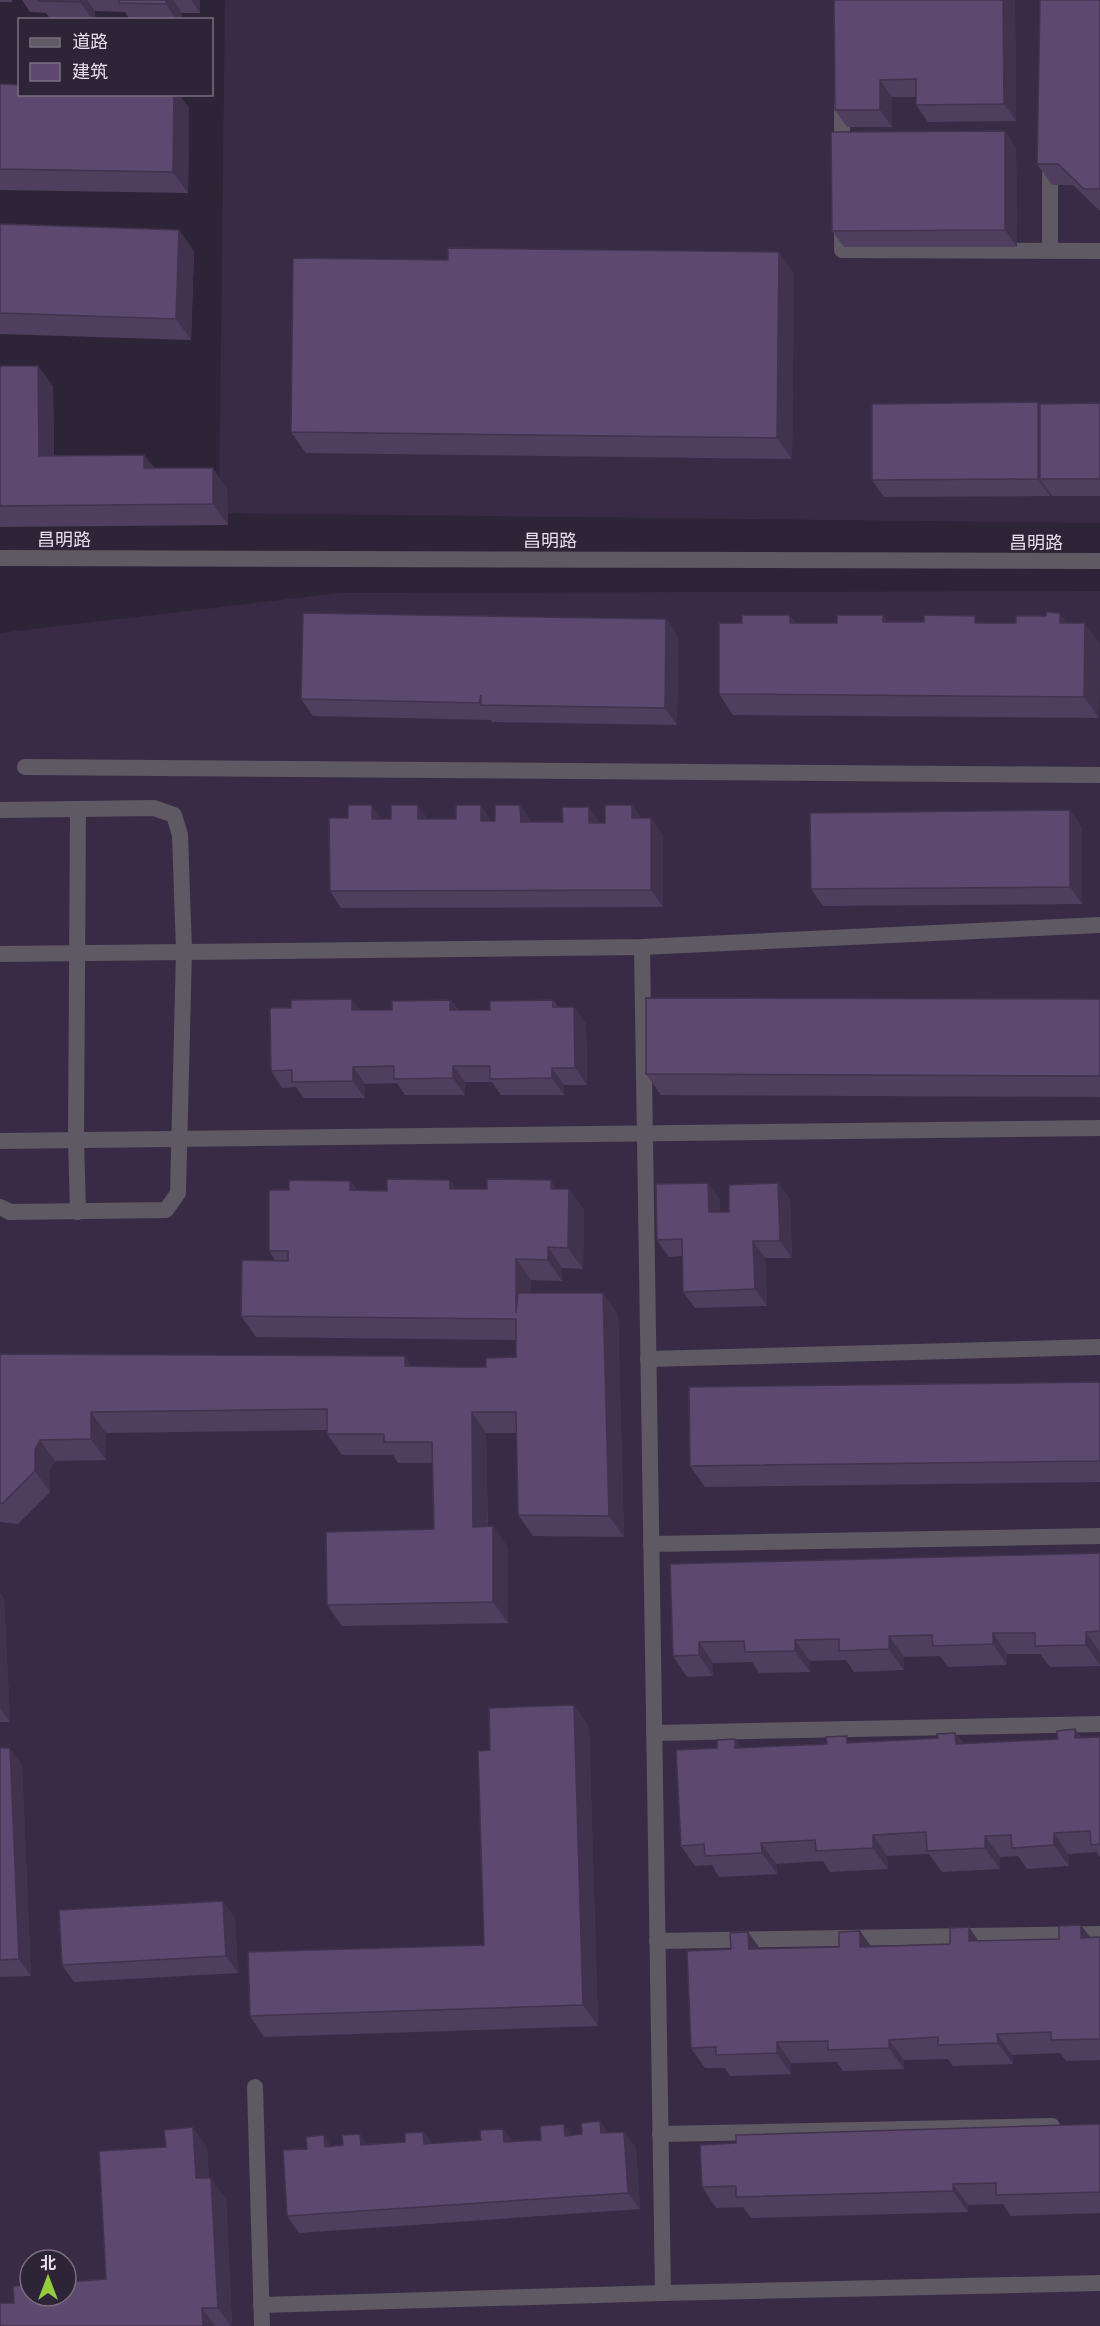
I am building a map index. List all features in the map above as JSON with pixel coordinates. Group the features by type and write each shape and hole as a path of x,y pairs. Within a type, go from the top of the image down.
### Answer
{"street":[{"path":"842,83 842,166"},
{"path":"1050,143 1050,250"},
{"path":"842,202 842,250 1100,251"},
{"name":"昌明路","path":"0,558 1100,561"},
{"path":"25,767 1100,775"},
{"path":"0,810 154,808 174,815 180,835 184,951 178,1193 166,1210 10,1212 0,1207"},
{"path":"78,809 79,952 76,1139 78,1212"},
{"path":"0,954 642,946 1100,925"},
{"path":"642,946 663,2293"},
{"path":"0,1141 1100,1128"},
{"path":"648,1359 1100,1347"},
{"path":"651,1544 1100,1536"},
{"path":"654,1733 1100,1724"},
{"path":"657,1941 1100,1934"},
{"path":"255,2087 262,2326"},
{"path":"660,2134 1064,2126"},
{"path":"261,2305 1100,2283"}],"shaded area":[{"path":"225,0 1100,0 1100,523 219,513"},
{"path":"1100,591 1100,2326 0,2326 0,633 340,593"}],"building":[{"path":"80,0 80,2 38,1"},
{"path":"119,0 166,0 166,4 119,3"},
{"path":"834,0 1003,0 1004,104 916,105 916,79 880,80 880,110 835,110"},
{"path":"1040,0 1100,0 1100,189 1084,189 1058,164 1037,164"},
{"path":"0,84 18,85 18,96 174,96 173,172 0,169"},
{"path":"1005,131 1005,230 832,231 831,132"},
{"path":"0,224 179,230 176,319 0,313"},
{"path":"448,248 779,252 777,438 291,432 293,258 448,260"},
{"path":"0,366 38,366 39,456 144,455 144,468 213,468 213,504 0,506"},
{"path":"1038,402 1038,479 872,480 872,404"},
{"path":"1100,403 1100,479 1040,479 1040,404"},
{"path":"1046,612 1060,613 1060,623 1085,623 1084,697 719,694 719,623 742,623 742,615 790,615 790,623 837,623 837,615 883,615 883,622 924,622 924,615 975,616 975,623 1016,623 1016,616 1046,616"},
{"path":"303,613 666,619 665,708 481,705 481,695 479,703 301,699"},
{"path":"348,805 372,805 372,819 391,819 391,805 418,805 418,819 456,819 456,805 481,805 481,821 495,821 495,805 520,805 521,822 563,822 562,807 589,807 589,823 605,823 605,805 632,805 632,818 651,818 651,890 330,891 329,818 348,818"},
{"path":"1070,810 1070,887 811,889 810,813"},
{"path":"646,998 1100,999 1100,1076 646,1074"},
{"path":"352,999 352,1010 392,1010 392,1001 450,1000 450,1010 490,1010 490,1001 553,1000 553,1007 574,1007 575,1068 552,1068 552,1078 490,1079 490,1066 453,1066 453,1078 394,1079 394,1066 353,1067 353,1081 292,1082 292,1070 271,1071 270,1008 291,1008 291,1000"},
{"path":"387,1179 450,1180 450,1189 487,1189 487,1179 551,1180 551,1189 569,1189 568,1248 548,1247 548,1260 516,1259 516,1313 518,1293 603,1293 609,1516 518,1515 516,1412 472,1412 473,1527 493,1526 493,1602 327,1605 326,1532 434,1529 432,1442 384,1442 384,1434 327,1434 327,1409 91,1412 91,1439 40,1440 35,1450 35,1471 3,1503 0,1503 0,1354 405,1356 405,1366 457,1367 486,1367 486,1358 516,1357 516,1319 241,1316 242,1260 288,1261 288,1251 269,1251 269,1190 289,1190 289,1180 350,1181 350,1190 387,1191"},
{"path":"708,1183 709,1212 729,1212 729,1185 778,1183 780,1241 753,1241 755,1289 683,1292 682,1239 657,1240 656,1184"},
{"path":"1100,1382 1100,1461 690,1466 689,1387"},
{"path":"1100,1553 1100,1631 1086,1632 1086,1645 1035,1646 1035,1633 993,1633 993,1644 933,1646 932,1635 889,1636 889,1649 839,1651 839,1639 795,1640 795,1651 745,1652 744,1641 699,1642 699,1655 673,1656 670,1564"},
{"path":"574,1705 583,2005 250,2016 248,1952 484,1945 478,1751 490,1750 489,1708"},
{"path":"1075,1729 1075,1738 1100,1737 1100,1844 1091,1845 1090,1831 1054,1833 1054,1845 1012,1848 1011,1835 985,1836 985,1848 927,1851 926,1832 873,1835 873,1848 816,1851 815,1840 761,1843 762,1853 705,1856 704,1844 681,1846 676,1750 717,1748 717,1740 735,1739 735,1748 827,1744 826,1737 847,1736 847,1743 938,1738 937,1734 955,1733 956,1744 1058,1739 1057,1731"},
{"path":"0,1748 10,1748 19,1959 0,1960"},
{"path":"223,1901 226,1956 62,1965 59,1910"},
{"path":"1081,1925 1081,1938 1100,1937 1100,2039 1051,2040 1051,2032 997,2034 998,2043 938,2045 938,2037 889,2040 889,2048 828,2050 828,2041 777,2042 777,2053 716,2055 716,2047 691,2048 687,1951 731,1949 730,1933 748,1932 749,1949 839,1947 839,1932 860,1931 860,1947 950,1944 950,1928 969,1927 969,1941 1059,1939 1059,1926"},
{"path":"600,2121 601,2133 624,2132 628,2193 287,2216 283,2150 307,2149 306,2137 324,2135 325,2147 343,2145 342,2135 360,2134 361,2145 405,2142 405,2133 423,2132 424,2144 481,2140 480,2130 503,2129 504,2142 541,2140 540,2126 564,2124 565,2136 582,2134 581,2123"},
{"path":"1100,2124 1100,2192 996,2195 996,2183 953,2184 953,2191 736,2197 736,2186 702,2187 700,2145 736,2143 736,2135"},
{"path":"193,2127 196,2178 211,2178 218,2308 202,2308 203,2326 0,2326 0,2303 14,2303 13,2286 18,2286 18,2308 78,2308 78,2281 106,2279 99,2151 166,2147 164,2130"}]}
